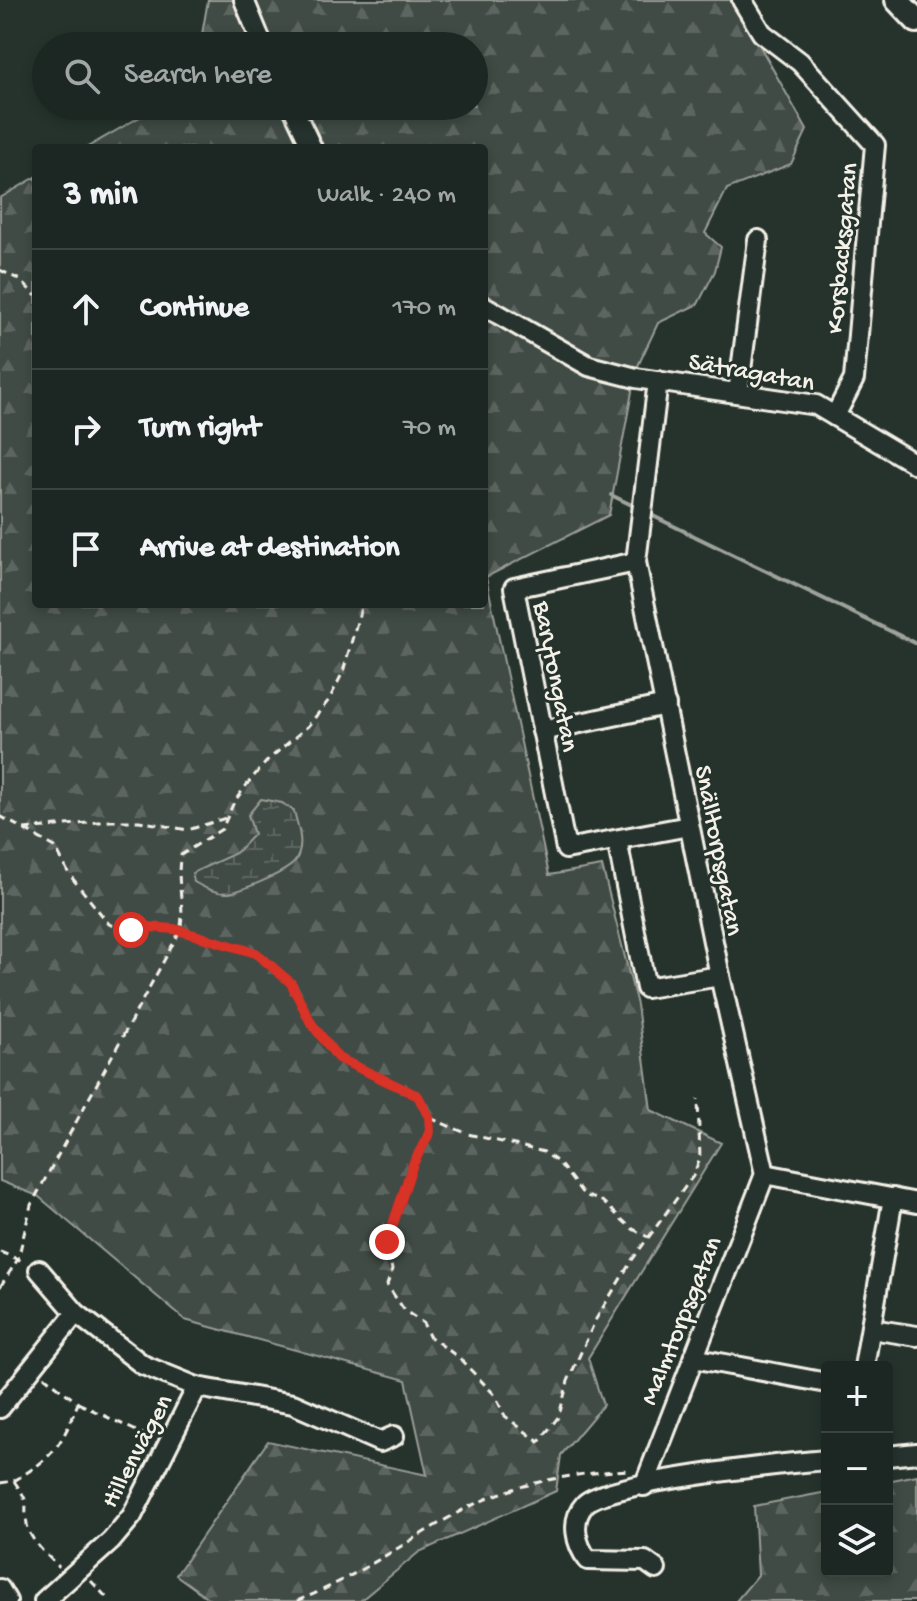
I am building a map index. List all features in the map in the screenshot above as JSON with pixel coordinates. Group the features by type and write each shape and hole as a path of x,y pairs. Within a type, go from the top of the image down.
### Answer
{"main road":[{"path":"897,0 917,21"}],"street":[{"path":"244,0 257,32"},
{"name":"Korsbacksgatan","path":"743,0 790,46 800,62 875,145 854,379 835,416"},
{"path":"299,120 310,144"},
{"path":"738,393 758,240"},
{"name":"Sätragatan","path":"488,308 589,366 658,381 816,405 917,465"},
{"name":"Snälltorpsgatan","path":"658,381 636,562 720,976 765,1174"},
{"name":"Barytongatan","path":"617,840 566,849 514,588 636,562"},
{"path":"542,731 666,705"},
{"path":"689,826 617,840 646,988 720,976"},
{"path":"765,1174 917,1203"},
{"name":"Malmtorpsgatan","path":"646,1477 765,1174"},
{"path":"865,1361 893,1198"},
{"name":"Hillenvägen","path":"39,1270 76,1313 143,1365 197,1387 293,1404 380,1442 394,1436"},
{"path":"0,1408 76,1313"},
{"path":"871,1329 917,1336"},
{"path":"693,1358 821,1382"},
{"name":"Hillenvägen","path":"44,1601 132,1516 197,1387"},
{"path":"893,1455 917,1453"},
{"path":"656,1569 645,1561 588,1560 578,1547 576,1520 584,1504 600,1494 646,1477 821,1461"},
{"path":"0,1589 7,1601"}],"path":[{"path":"0,270 20,280 32,292"},
{"path":"0,1287 18,1259 27,1212 180,931 184,907 178,867 181,855 214,835 229,817 234,802 268,760 289,745 329,700 343,672 361,608"},
{"path":"0,816 55,847 69,874 109,924 120,929 148,927 180,931 239,946 277,967 291,983 323,1041 338,1058 418,1096 429,1117 430,1132 413,1164 387,1242 392,1270 387,1285 405,1311 423,1323 429,1336 458,1357 494,1394 505,1416 539,1442 559,1416 568,1381 596,1319 648,1237 693,1176 700,1159 698,1099"},
{"path":"24,829 139,821 188,830 229,817"},
{"path":"429,1117 468,1134 544,1152 559,1163 584,1195 602,1201 631,1228 648,1237"},
{"path":"0,1252 39,1270"},
{"path":"33,1368 78,1403 169,1447"},
{"path":"0,1483 14,1481 40,1467 54,1454 66,1437 78,1403"},
{"path":"297,1601 331,1588 461,1511 509,1490 563,1476 646,1477"},
{"path":"14,1481 30,1506 27,1524 32,1535 110,1601"}],"green space":[{"path":"208,0 734,0 807,130 791,164 727,189 705,233 721,247 715,271 698,304 658,323 636,370 609,515 488,576 488,144 93,144 135,120 488,120 488,32 202,32"},
{"path":"32,179 32,608 488,608 488,586 549,875 602,866 637,1005 651,1110 721,1143 588,1358 603,1405 561,1455 556,1491 419,1552 360,1601 212,1601 176,1575 268,1441 427,1475 406,1380 185,1320 38,1196 0,1181 0,198"},
{"path":"261,799 282,803 294,811 300,842 299,854 292,865 229,893 215,892 194,882 192,873 236,853 254,834 248,815"},
{"path":"917,1475 917,1601 736,1601 758,1575 754,1506 821,1493 821,1577 893,1577 893,1480"}],"waterway":[{"path":"611,495 638,508"},
{"path":"651,515 917,644"}],"route":[{"path":"131,930 148,927 174,929 256,953 277,967 291,983 311,1023 338,1058 418,1096 429,1117 430,1132 413,1164 387,1242"}]}
